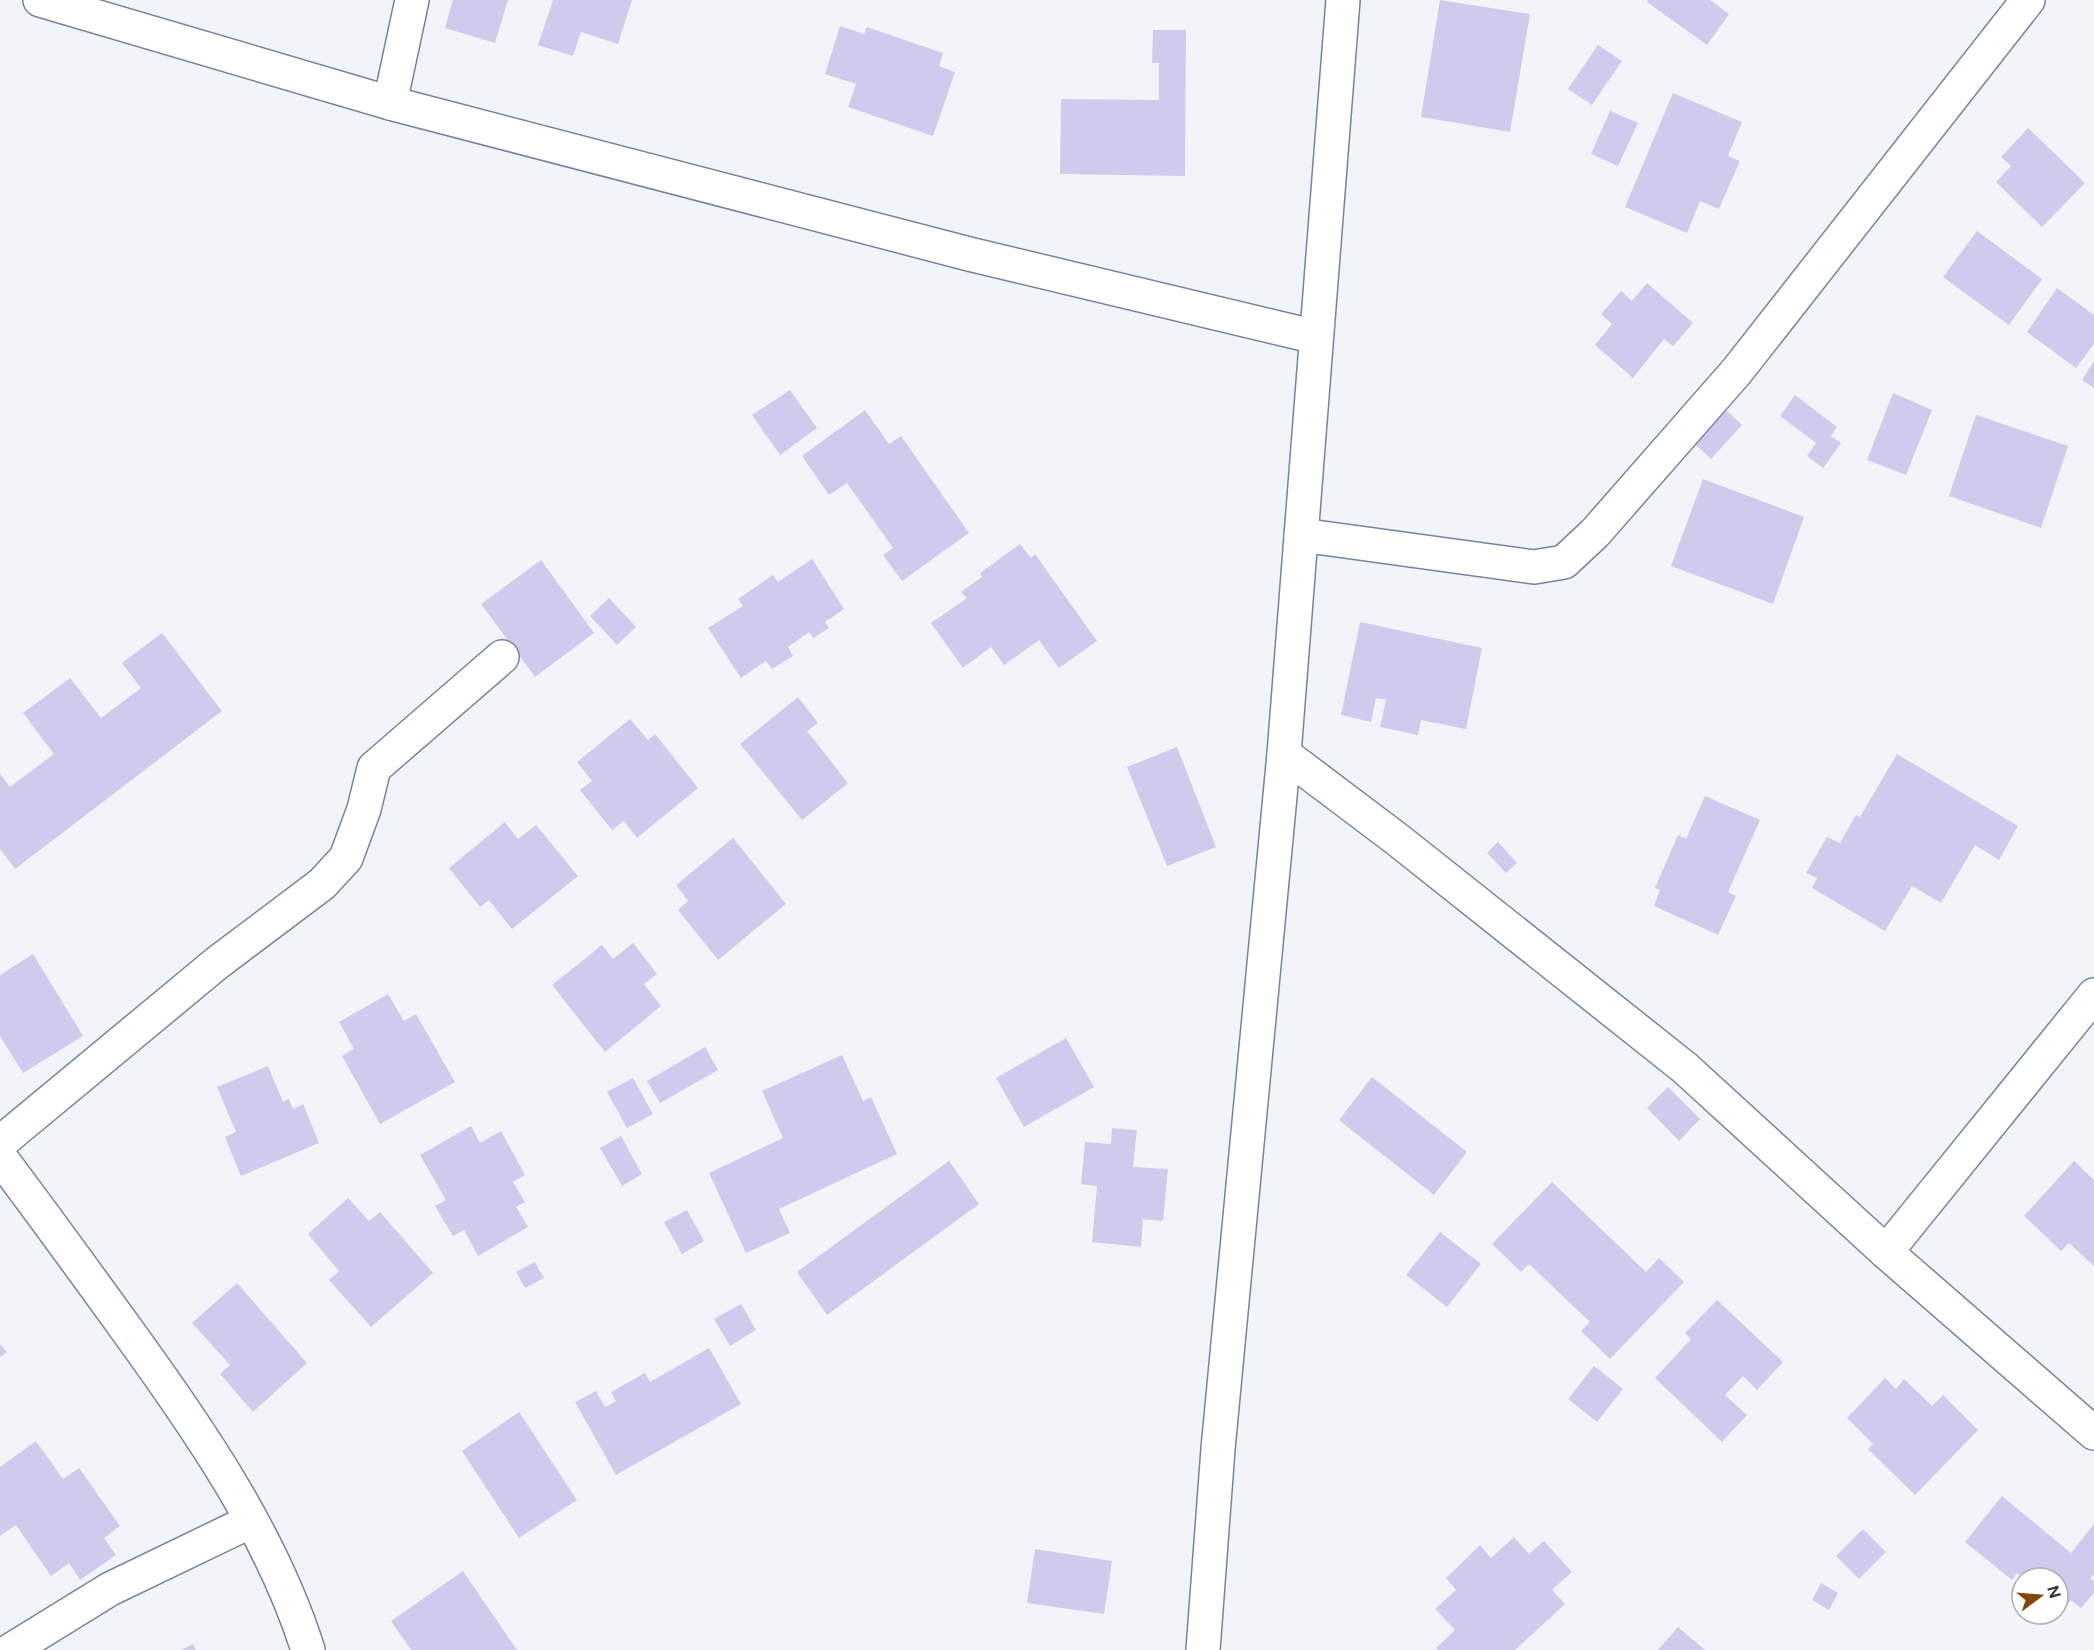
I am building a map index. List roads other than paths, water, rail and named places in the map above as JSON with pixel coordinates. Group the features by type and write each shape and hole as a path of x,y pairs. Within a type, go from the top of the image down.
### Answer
{"street":[{"path":"40,0 390,103 969,254 1316,337"},
{"path":"390,103 412,0"},
{"path":"1203,1650 1219,1437 1284,754 1342,0"},
{"path":"1301,535 1534,567 1564,562 1595,533 1737,371 2028,0"},
{"path":"0,1143 217,963 322,884 346,858 364,809 374,768 502,657"},
{"path":"1284,754 1398,840 1685,1068 1886,1252 2094,1433"},
{"path":"1886,1252 2094,995"},
{"path":"0,1156 184,1410 251,1521 297,1615 309,1650"},
{"path":"11,1650 110,1589 251,1521"}]}
